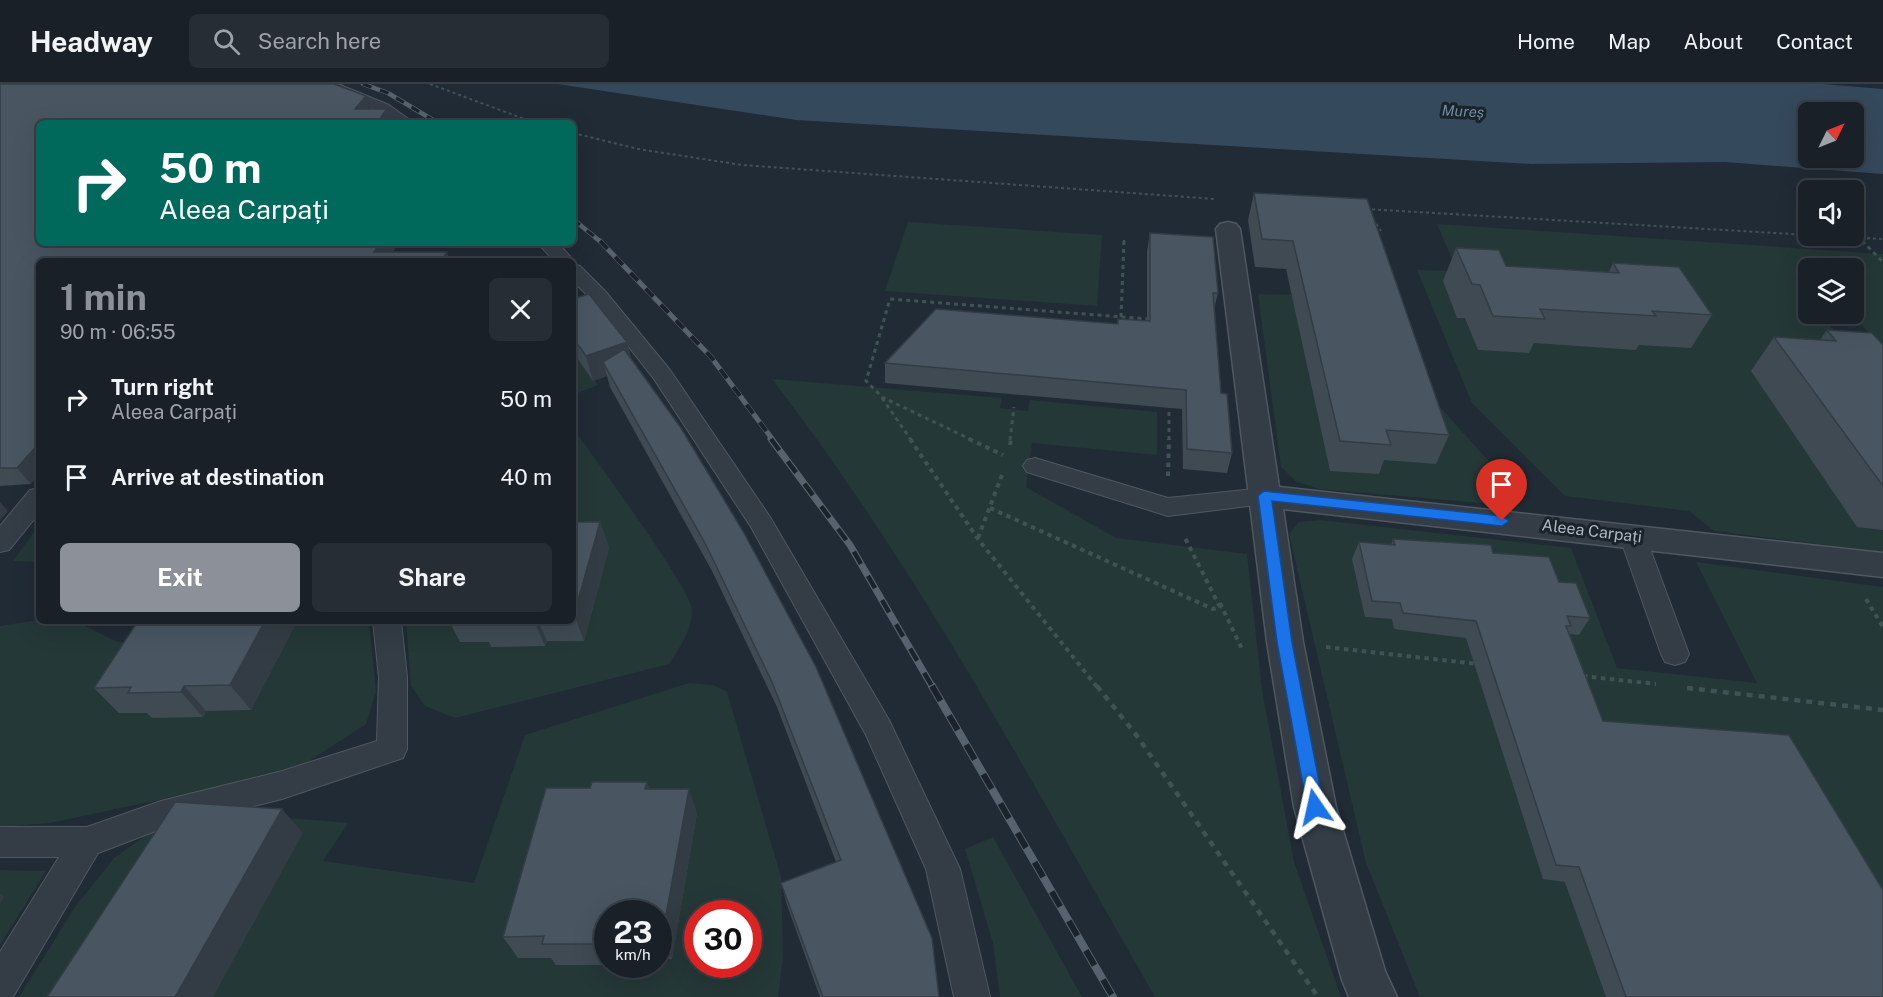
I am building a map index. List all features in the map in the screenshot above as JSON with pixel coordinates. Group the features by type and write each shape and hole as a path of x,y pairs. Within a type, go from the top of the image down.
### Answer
{"street":[{"path":"1228,229 1285,642 1315,807 1365,980 1374,997"},
{"name":"Aleea Carpați","path":"1264,496 1883,565"}],"lane":[{"path":"325,84 384,108 402,120"},
{"path":"550,246 562,258"},
{"path":"576,273 598,295 662,375 761,523 878,729 943,869 972,997"},
{"path":"1035,466 1168,507 1264,496"},
{"path":"0,543 36,500"},
{"path":"1632,536 1675,654"},
{"path":"0,842 87,842 161,815 282,784 392,749 393,677 387,624"},
{"path":"0,985 87,842"}],"path":[{"path":"430,84 527,120"},
{"path":"576,135 638,149 742,165 1221,199"},
{"path":"1356,210 1798,234"},
{"path":"1367,210 1381,231"},
{"path":"1864,237 1883,239"},
{"path":"1120,317 1124,239"},
{"path":"1864,243 1883,262"},
{"path":"1151,320 890,299 866,381 882,397 978,539 1137,736 1318,997"},
{"path":"882,397 1008,458 1035,466"},
{"path":"990,508 1213,609 1220,607 1220,602 1168,507 1169,397"},
{"path":"978,539 1008,458 1014,407"},
{"path":"1285,642 1484,665"},
{"path":"1578,675 1660,685"},
{"path":"1684,687 1883,710"}],"green space":[{"path":"908,222 1102,235 1097,306 885,291"},
{"path":"1437,224 1883,254 1883,349 1861,324 1864,324 1864,258 1798,258 1798,324 1829,324 1883,388 1883,552 1714,531 1689,511 1565,496 1472,403 1417,270 1457,271"},
{"path":"1258,294 1397,296 1432,398 1495,468 1496,488 1481,503 1319,489 1296,481 1281,467"},
{"path":"576,353 598,385 576,394"},
{"path":"772,379 1002,398 1000,408 1028,411 1030,400 1157,412 1157,455 1032,443 1026,487 1116,538 1247,554 1262,690 1294,862 1341,997 1155,997 974,681 877,527 826,452"},
{"path":"576,432 659,550 687,597 692,610 690,625 677,652 669,664 455,718 425,706 411,686 406,624 576,624"},
{"path":"1320,520 1571,548 1617,668 1757,683 1696,562 1883,587 1883,997 1420,997 1366,863 1289,534 1299,522"},
{"path":"36,529 36,562 13,561"},
{"path":"36,620 36,624 78,624 114,640 133,644 148,624 369,624 376,692 366,724 306,763 201,791 50,823 0,827 0,626"},
{"path":"689,683 713,685 727,692 781,877 783,956 778,997 19,997 75,907 114,858 158,827 217,812 348,823 323,861 474,883 525,735"},
{"path":"993,837 1082,997 1000,997 993,943 965,849"},
{"path":"0,870 46,871 0,945"}],"water":[{"name":"Mureș","path":"558,84 1822,84 1883,89 1883,174 1804,168 1864,168 1864,102 1798,102 1798,168 1725,162 1531,164 796,120"}],"building":[{"path":"0,84 334,84 366,96 355,109 387,109 381,117 402,118 400,120 36,120 36,246 378,246 374,252 447,252 443,258 36,258 36,446 17,468 0,468"},
{"path":"1254,193 1367,199 1449,435 1386,430 1391,445 1340,441 1293,241 1262,239"},
{"path":"1150,233 1213,237 1218,293 1213,293 1221,393 1227,394 1232,453 1187,449 1186,390 885,363 936,309 1118,324 1118,319 1150,321"},
{"path":"1456,248 1499,250 1506,266 1619,273 1613,263 1679,267 1712,315 1652,311 1656,316 1540,309 1545,319 1493,316 1480,285 1472,284"},
{"path":"589,294 627,342 586,356 576,342 576,298"},
{"path":"1827,330 1872,333 1883,345 1883,486 1774,337 1836,341"},
{"path":"624,349 681,428 744,533 816,667 932,938 939,997 823,997 781,883 841,860 772,682 706,545 603,362"},
{"path":"576,522 600,522 576,608"},
{"path":"1393,539 1491,545 1493,553 1549,557 1559,582 1576,583 1590,618 1567,616 1571,626 1566,626 1603,721 1789,735 1883,890 1883,997 1626,997 1579,867 1556,865 1476,621 1403,613 1400,603 1372,601 1359,542 1395,545"},
{"path":"136,624 263,624 230,685 184,686 181,692 128,693 131,687 94,688"},
{"path":"592,782 647,782 645,789 689,789 669,900 594,900 594,944 542,944 544,936 503,937 546,788 590,788"},
{"path":"175,802 282,809 175,997 47,997"}],"railway":[{"path":"363,84 388,93 433,120"},
{"path":"576,221 602,243"},
{"path":"602,243 711,357 773,440"},
{"path":"771,439 850,545 933,688"},
{"path":"932,686 1113,997"}],"route":[{"path":"1315,807 1285,642 1264,496 1502,521"}]}
